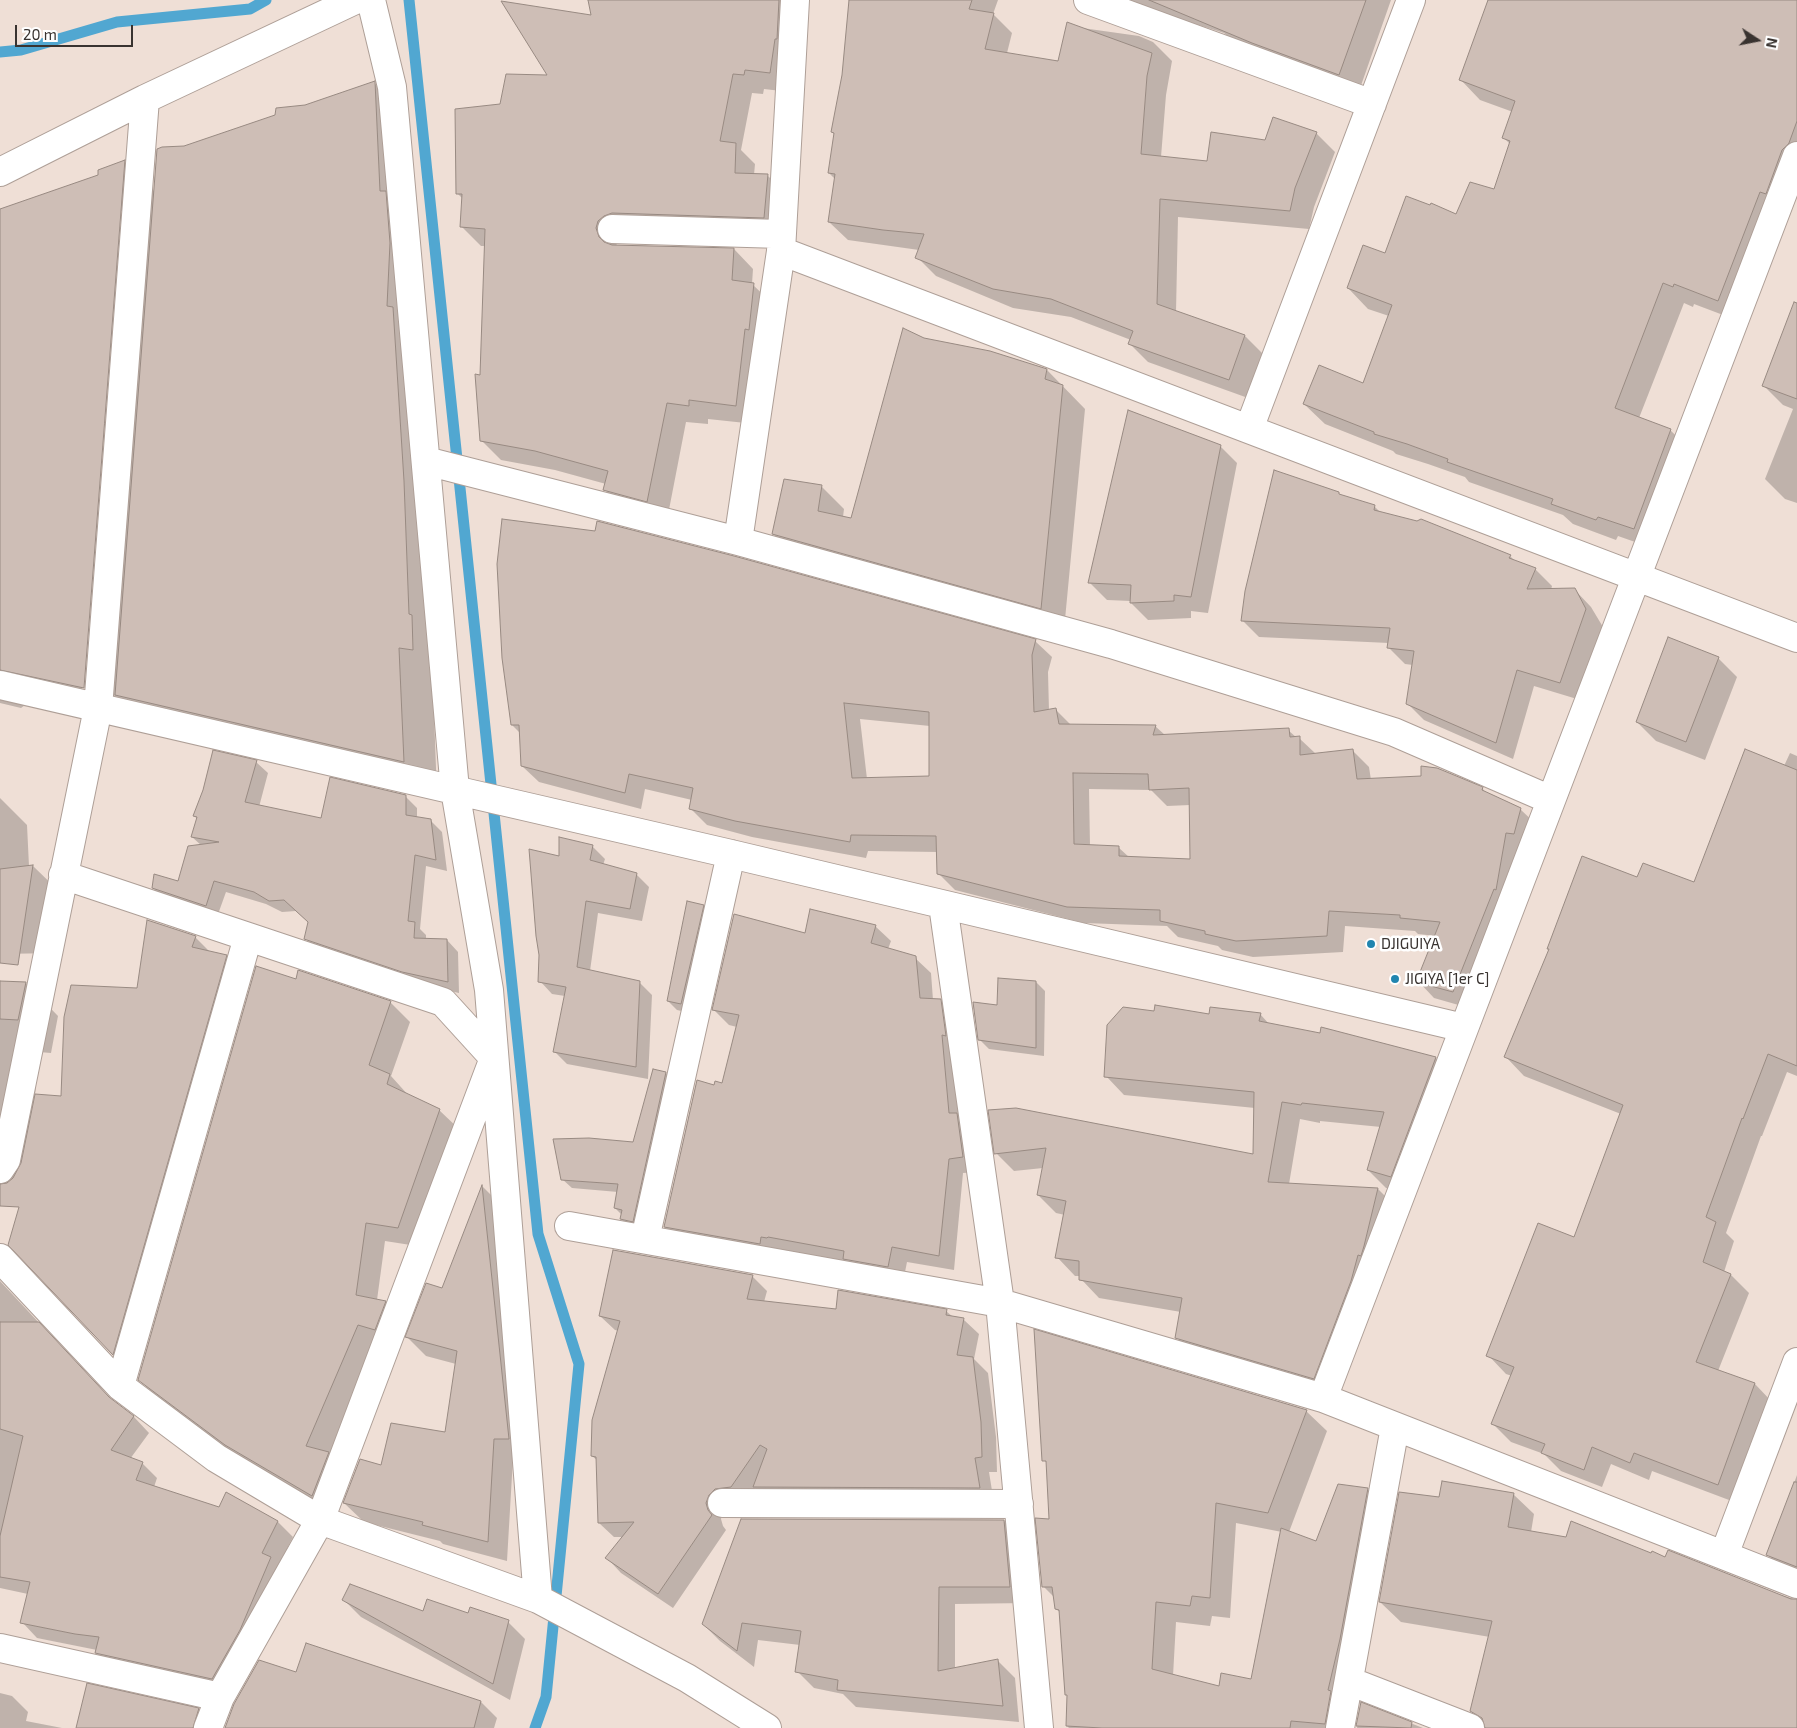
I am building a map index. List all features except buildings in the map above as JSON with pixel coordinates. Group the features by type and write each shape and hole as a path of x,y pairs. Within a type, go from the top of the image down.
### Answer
{"street":[{"path":"0,172 144,99 355,0"},
{"path":"370,0 392,87 455,790 488,990 538,1599"},
{"path":"738,541 781,243 795,0"},
{"path":"1088,0 1372,104"},
{"path":"1249,430 1411,0"},
{"path":"0,1169 6,1160 98,708 144,99"},
{"path":"1323,1398 1797,156"},
{"path":"612,228 781,243 1249,430 1797,638"},
{"path":"426,461 738,541 1111,644 1394,732 1551,800"},
{"path":"0,685 731,854 1464,1028"},
{"path":"645,1239 731,854"},
{"path":"63,876 443,1002 494,1058"},
{"path":"943,905 1000,1303 1039,1728"},
{"path":"120,1386 248,937"},
{"path":"208,1728 220,1697 320,1520 494,1058"},
{"path":"569,1226 1000,1303 1323,1398 1797,1584"},
{"path":"0,1258 120,1386 216,1458 320,1520 538,1599 687,1678 766,1728"},
{"path":"1724,1555 1797,1362"},
{"path":"1340,1728 1395,1427"},
{"path":"722,1503 1019,1504"},
{"path":"0,1648 220,1697"},
{"path":"1349,1681 1470,1728"}],"waterway":[{"path":"0,52 21,50 117,22 250,9 266,0"},
{"path":"409,0 538,1234 579,1364 546,1697 535,1728"}],"place":[{"name":"DJIGUIYA","path":"1371,944"},
{"name":"JIGIYA [1er C]","path":"1395,979"}]}
